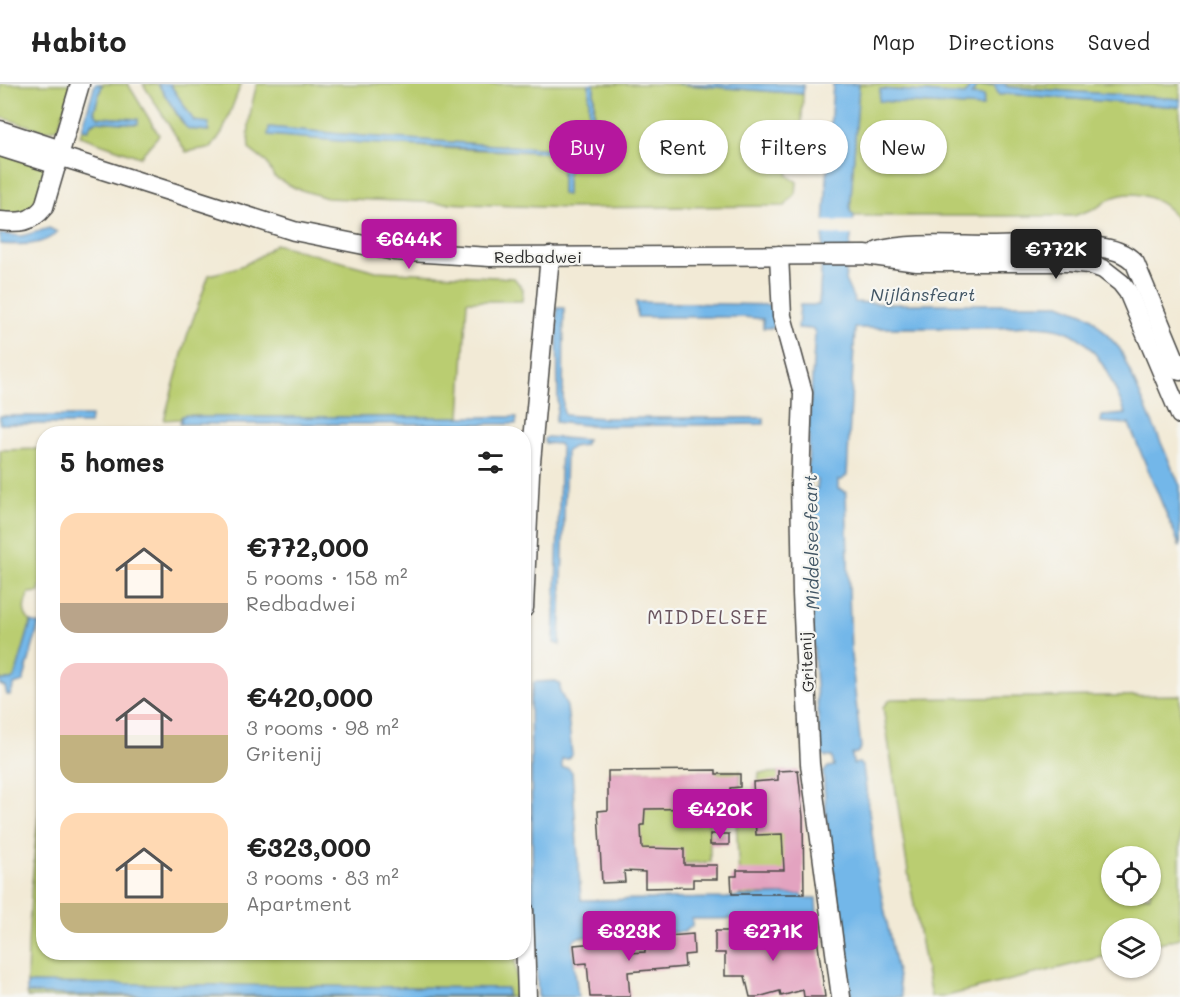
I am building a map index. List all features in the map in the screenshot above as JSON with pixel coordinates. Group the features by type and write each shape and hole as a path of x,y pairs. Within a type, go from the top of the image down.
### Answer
{"street":[{"path":"0,221 17,223 28,221 37,216 44,207 80,84"},
{"name":"Redbadwei","path":"0,130 59,157 294,231 421,254 490,257 865,255"},
{"name":"Redbadwei","path":"0,147 59,157"},
{"path":"865,255 884,249 930,246 1096,246 1121,252 1135,263 1180,371"},
{"name":"Gritenij","path":"779,255 782,316 803,393 800,484 801,583 810,764 841,997"},
{"path":"865,255 917,262 1069,262 1089,264 1103,270 1121,283 1128,292 1180,415"},
{"path":"531,462 550,256"},
{"path":"526,960 527,997"}],"green space":[{"path":"0,84 73,84 58,128 45,131 0,117"},
{"path":"98,84 128,84 159,135 140,157 80,136 82,129 88,130 96,121 137,124 98,117 94,112 102,85"},
{"path":"143,84 158,84 181,121 189,129 208,131 194,121 170,84 241,84 223,131 212,147 186,152"},
{"path":"257,84 589,84 589,120 549,120 549,149 270,127 435,148 549,153 549,174 562,174 562,194 567,194 566,174 627,174 627,120 595,120 594,84 677,84 803,94 802,120 740,120 740,174 788,174 797,182 796,193 785,206 565,208 327,198 295,188 274,177 267,163 249,149 253,100"},
{"path":"859,84 971,84 965,95 881,89 880,101 983,107 984,96 971,96 977,86 995,85 999,95 1180,107 1180,225 1175,216 1161,203 1152,198 1132,194 1112,198 1096,208 1074,216 854,216 850,211"},
{"path":"1004,84 1180,84 1180,99 1008,87"},
{"path":"0,151 50,166 39,200 29,212 0,216"},
{"path":"275,244 376,271 514,278 523,289 522,301 467,301 460,417 203,417 194,415 164,420 187,336 209,275 245,264"},
{"path":"36,449 36,592 29,593 24,608 31,622 15,678 11,680 0,680 0,450"},
{"path":"1180,695 1180,938 1161,943 1161,918 1101,918 1101,958 943,997 931,997 909,878 883,707 891,699"},
{"path":"611,771 741,771 740,799 713,801 709,805 710,862 607,866 613,813"},
{"path":"795,772 801,894 740,896 736,818 756,814 759,773"},
{"path":"36,841 36,960 515,960 518,988 516,997 419,997 507,996 507,988 27,984"},
{"path":"27,993 72,995 354,997 27,997"}],"water":[{"path":"95,84 102,85 94,111 98,117 138,119 138,124 96,121 88,130 82,129"},
{"path":"158,84 170,84 194,121 209,123 208,131 189,129 185,126"},
{"path":"589,84 594,84 593,120 589,120"},
{"path":"677,84 788,84 804,85 803,94"},
{"name":"Middelseefeart","path":"833,84 859,84 850,211 854,216 845,280 855,302 1060,304 1090,316 1120,349 1180,486 1180,547 1129,424 1101,422 1102,416 1126,414 1104,366 1087,345 1066,331 1039,326 855,328 847,475 842,480 838,480 838,489 846,493 851,655 861,748 857,753 852,754 853,764 859,763 863,767 878,878 902,997 851,997 827,824 823,773 828,767 834,766 832,757 826,757 821,753 814,658 808,494 812,489 817,489 818,480 808,475 815,332 812,329 798,328 800,305 819,305 827,174 848,174 848,120 831,120"},
{"path":"971,84 1004,84 1008,87 1180,99 1180,107 999,95 994,85 977,86 971,95 984,96 983,107 879,101 880,89 965,95"},
{"path":"269,127 549,149 549,153 362,143 268,135"},
{"path":"562,174 567,174 567,195 562,194"},
{"path":"49,228 57,232 38,243 0,244 0,234 22,236"},
{"path":"636,302 773,305 774,328 763,328 763,319 743,317 637,317"},
{"path":"557,308 564,308 563,410 565,415 604,418 764,418 764,424 594,426 555,422 558,406"},
{"path":"0,416 91,416 90,424 0,424"},
{"path":"182,416 203,417 517,417 516,424 180,424"},
{"path":"547,437 587,440 584,445 572,447 566,452 560,645 554,643 561,448 559,444 545,443 544,439"},
{"path":"31,622 36,623 36,635 23,682 14,685 10,695 7,695 5,687 0,685 0,680 11,680 15,677"},
{"path":"556,681 560,685 560,691 567,707 572,755 568,759 562,759 562,768 568,768 572,772 581,900 727,898 801,894 803,898 816,898 817,918 692,919 692,926 684,932 579,937 572,945 578,997 538,997 533,907 531,769 531,696 534,682"},
{"path":"27,984 507,988 507,996 27,993"}],"pier":[{"path":"822,221 856,221 854,235 821,235"}],"building":[{"path":"716,770 716,774 740,774 740,787 730,788 730,808 645,809 644,825 641,825 642,848 684,849 684,865 717,865 717,879 693,879 693,887 645,888 645,872 624,871 625,882 602,883 598,811 608,810 608,771"},
{"path":"798,770 803,817 804,894 732,894 731,876 737,876 737,870 784,870 782,834 756,835 753,782 778,780 778,771"},
{"path":"710,834 729,834 729,845 710,845"},
{"path":"816,930 825,997 804,997 803,990 781,996 780,991 750,997 745,976 725,976 725,953 715,953 715,931 775,931 775,940 797,940 796,931"},
{"path":"693,934 694,954 684,955 685,967 628,972 630,997 590,997 587,963 576,964 574,945 628,940 629,953 645,952 645,938"}],"district":[{"name":"MIDDELSEE","path":"708,616"}],"water label":[{"name":"Nijlânsfeart","path":"923,294"}]}
